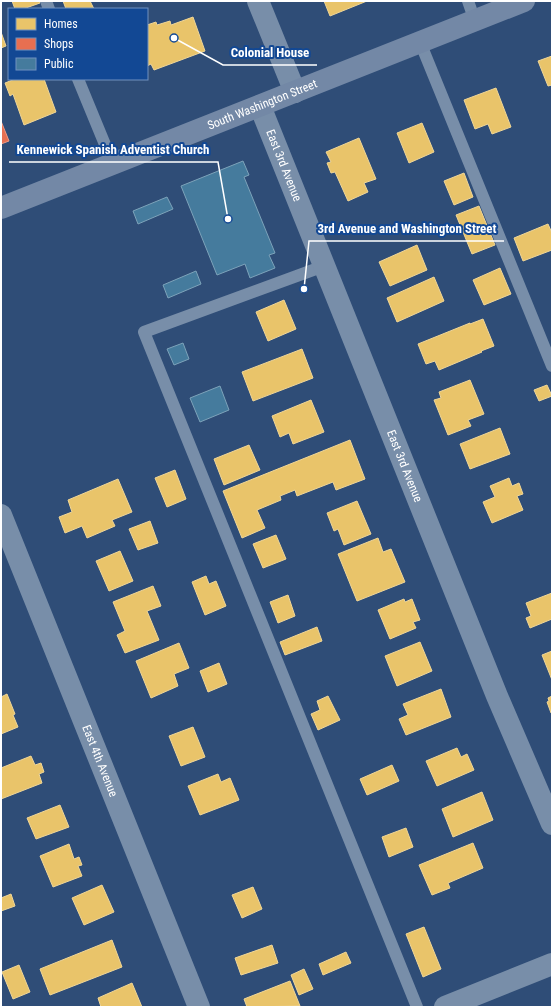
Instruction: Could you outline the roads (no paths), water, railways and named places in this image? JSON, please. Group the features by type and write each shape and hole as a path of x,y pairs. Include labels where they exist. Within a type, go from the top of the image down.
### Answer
{"main road":[{"name":"South Washington Street","path":"1,208 420,42 471,11 524,1"}],"street":[{"path":"258,1 295,92"},
{"name":"East 3rd Avenue","path":"260,106 497,696 552,824"},
{"name":"East 4th Avenue","path":"1,515 199,1007"},
{"path":"445,1007 552,964"}],"lane":[{"path":"420,42 552,366"},
{"path":"78,80 114,164"},
{"path":"324,266 144,332 417,1007"}],"place":[{"name":"Colonial House","path":"174,38"},
{"name":"Kennewick Spanish Adventist Church","path":"228,219"},
{"name":"3rd Avenue and Washington Street","path":"304,289"}]}
